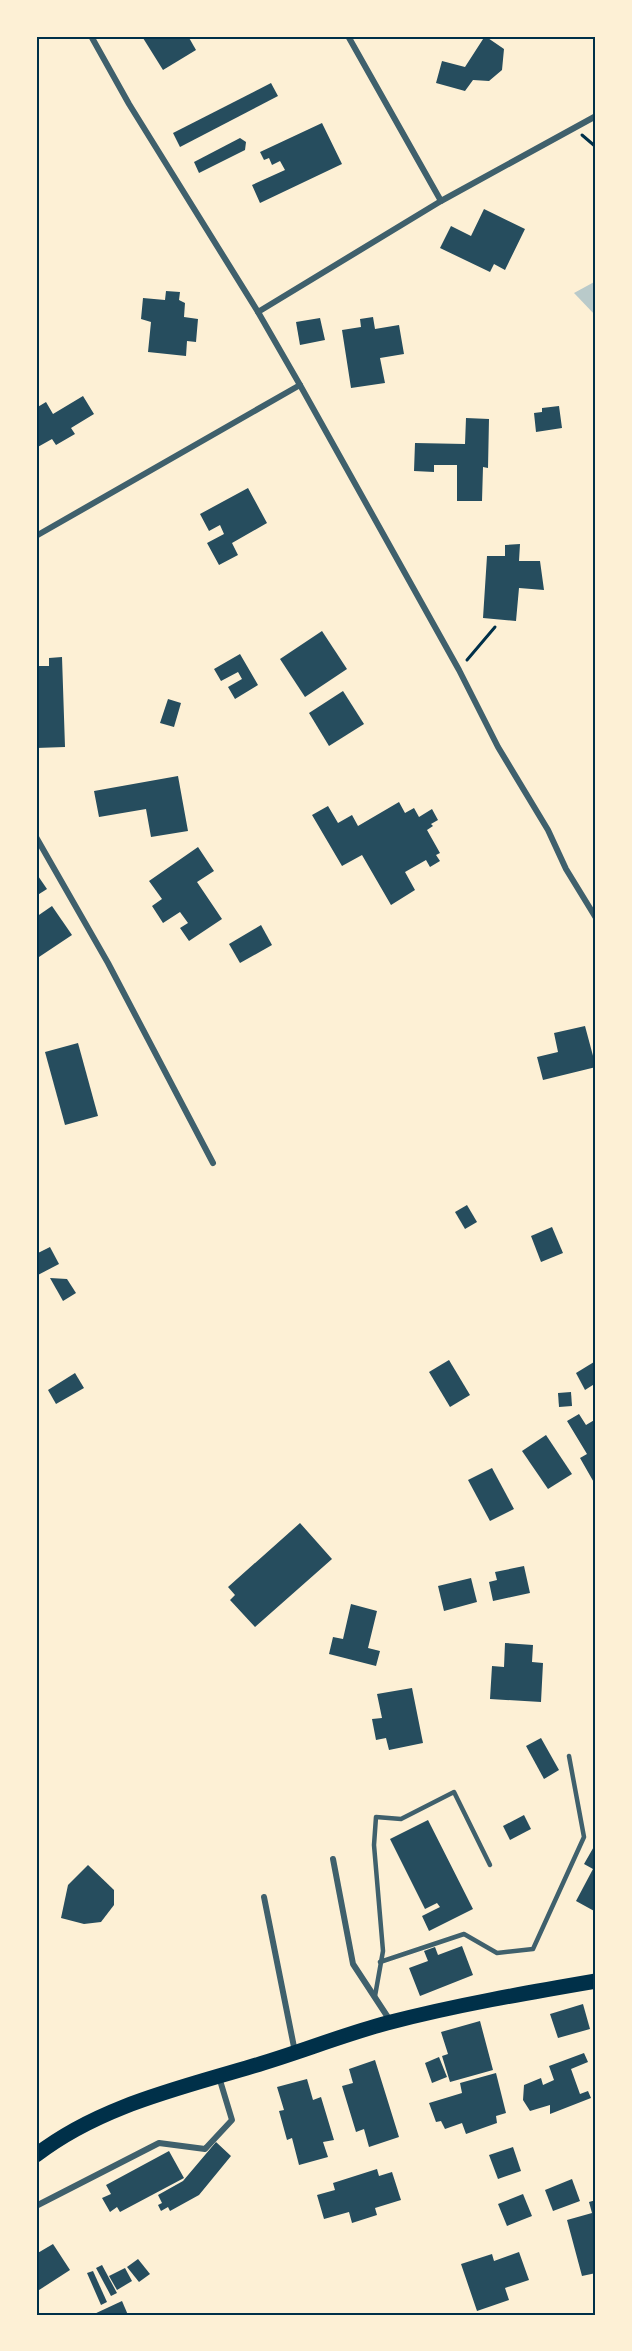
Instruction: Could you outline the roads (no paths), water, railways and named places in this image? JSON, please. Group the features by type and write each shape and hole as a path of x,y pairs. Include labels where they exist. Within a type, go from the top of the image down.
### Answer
{"highway":[{"path":"36,2155 82,2125 122,2106 218,2076 392,2022 461,2005 596,1981"}],"street":[{"path":"92,36 129,104 258,312 300,385 459,669 498,747 548,830 566,869 596,918"},
{"path":"348,36 441,201"},
{"path":"258,312 441,201 596,116"},
{"path":"36,536 300,385"},
{"path":"36,837 108,963 213,1163"},
{"path":"333,1859 353,1964 392,2022"},
{"path":"264,1897 296,2053"},
{"path":"36,2206 159,2143 205,2149 232,2121 218,2076"}],"lane":[{"path":"380,1962 464,1934 497,1953 533,1950 584,1837 569,1756"},
{"path":"375,1996 383,1951 374,1845 376,1817 401,1819 454,1792 490,1864"}]}
